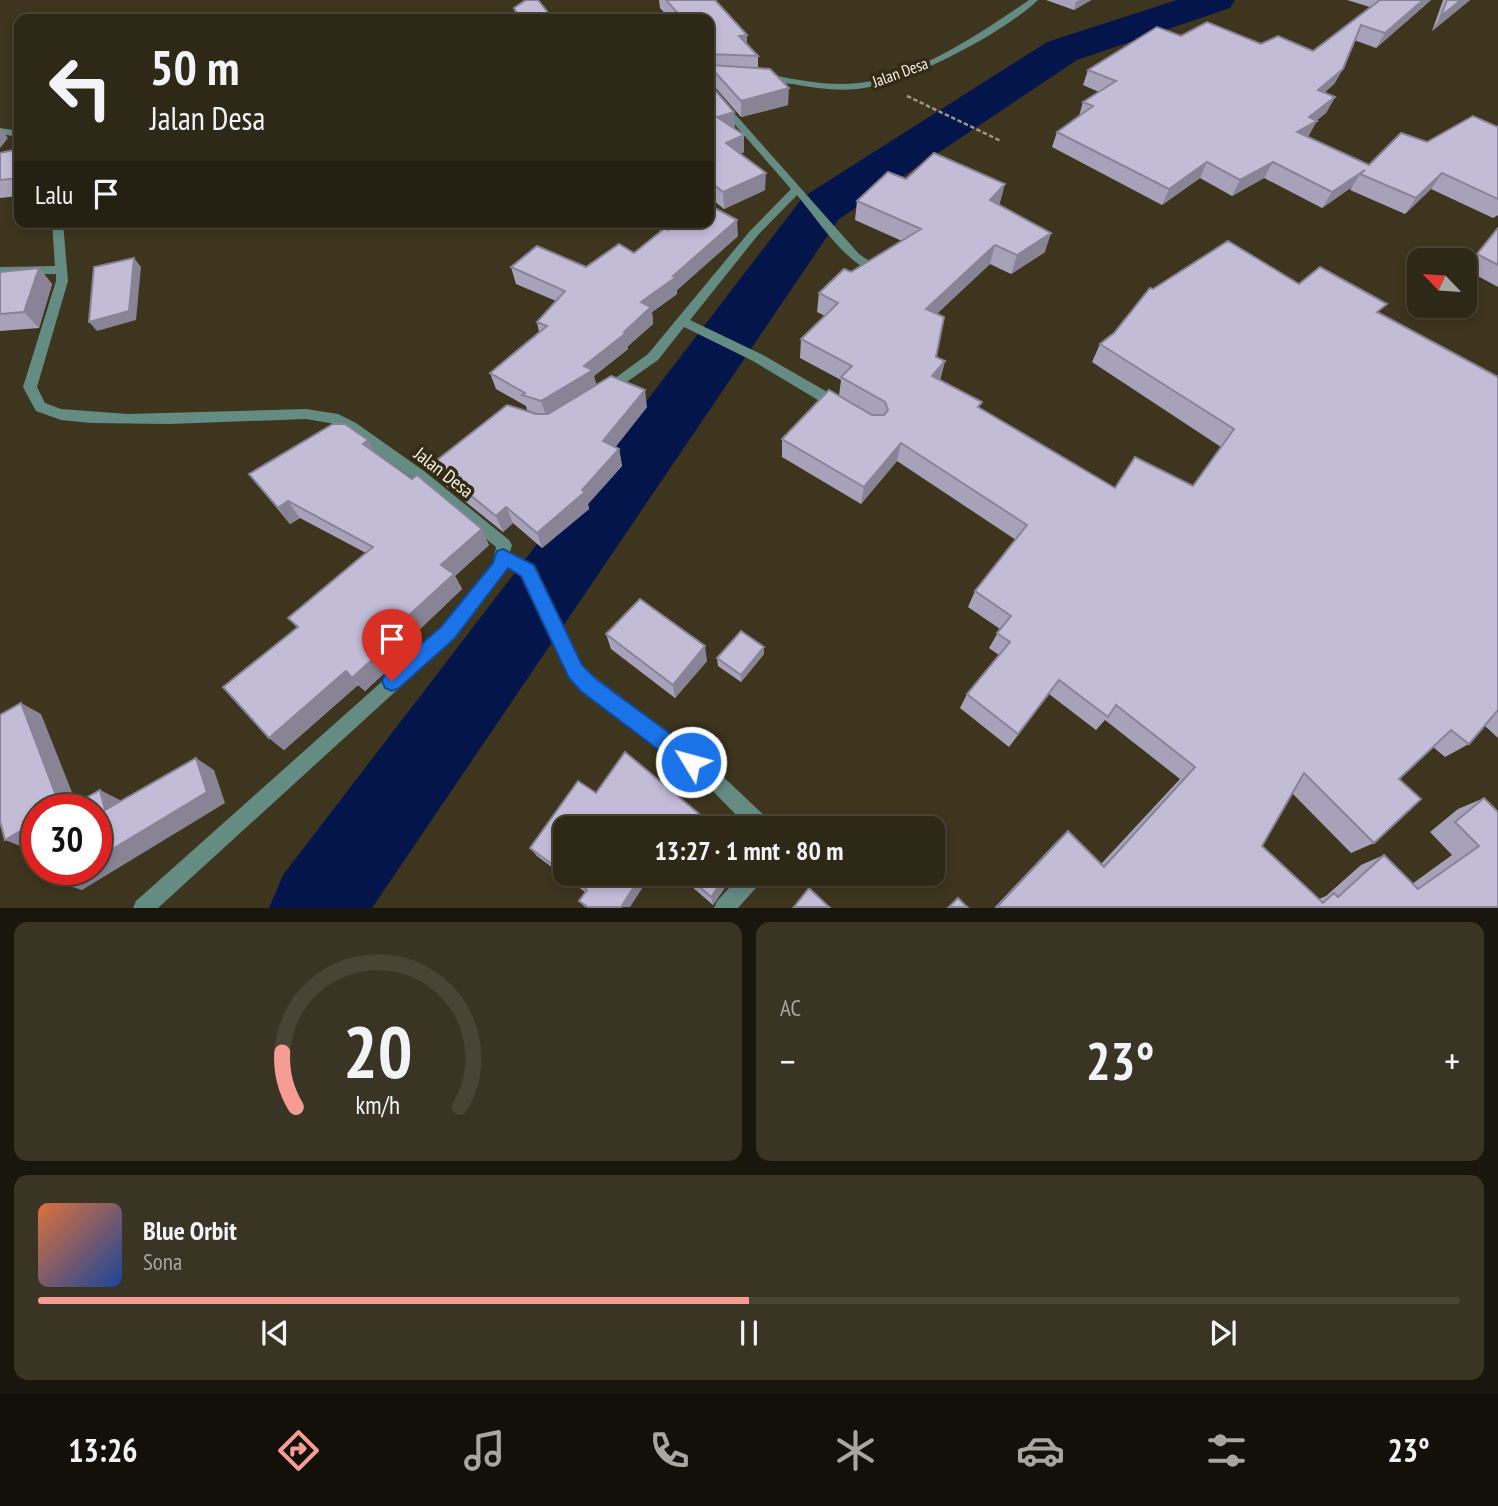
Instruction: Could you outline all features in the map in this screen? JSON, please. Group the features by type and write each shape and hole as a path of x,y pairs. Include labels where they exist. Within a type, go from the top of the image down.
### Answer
{"street":[{"name":"Jalan Desa","path":"747,74 814,84 858,86 882,82 961,46 1034,0"},
{"path":"714,96 842,245 875,269"},
{"path":"591,399 653,357 754,233 800,194"},
{"name":"Jalan Desa","path":"58,228 62,281 30,387 35,402 45,410 91,417 324,416 351,427 424,471 504,545 503,556"},
{"path":"0,271 61,270"},
{"path":"682,321 758,358 854,414"},
{"path":"143,908 448,633 500,566 503,556 527,570 575,672 710,776 751,816"},
{"path":"724,908 744,886"}],"path":[{"path":"927,107 1001,141"}],"building":[{"path":"526,0 538,0 549,14 518,14 514,8"},
{"path":"666,0 715,0 747,35 739,36 758,56 714,54 714,14 679,14"},
{"path":"1380,0 1423,0 1385,33 1361,25 1343,69 1318,90 1335,97 1309,117 1317,121 1297,132 1369,165 1401,133 1427,142 1473,116 1498,127 1498,199 1442,173 1416,198 1360,174 1365,170 1332,192 1273,162 1240,180 1207,162 1169,189 1057,132 1093,106 1083,102 1116,81 1088,70 1157,27 1181,36 1207,22 1261,44 1278,36 1313,51"},
{"path":"1447,0 1461,0 1441,16"},
{"path":"714,65 770,69 789,88 741,101 714,71"},
{"path":"714,89 734,112 717,117 744,135 726,143 766,173 723,192 714,185"},
{"path":"14,150 14,179 0,180 0,153"},
{"path":"934,153 1005,184 990,200 1051,233 1017,255 995,245 926,309 944,317 936,357 945,361 932,376 982,402 978,407 1115,488 1135,457 1193,486 1234,429 1100,344 1114,333 1150,288 1153,289 1228,241 1299,284 1320,267 1387,304 1377,312 1498,377 1498,710 1469,744 1451,730 1399,779 1421,799 1374,843 1304,773 1262,846 1323,903 1334,893 1338,897 1384,855 1418,889 1479,846 1455,822 1484,798 1498,812 1498,907 997,907 1068,831 1104,867 1195,767 1116,705 1108,717 1059,680 1018,734 967,694 1010,642 997,633 1011,616 975,591 1027,525 901,443 864,487 782,439 829,390 872,415 884,415 888,410 885,402 841,377 852,366 801,339 838,303 819,293 844,269 851,272 921,229 857,201 888,172 906,179"},
{"path":"714,208 737,220 673,276 676,277 641,302 651,307 624,332 626,333 584,366 593,370 541,401 522,395 525,393 490,373 547,326 537,322 565,291 511,267 537,246 586,267 619,244 634,253 665,228 714,228"},
{"path":"1498,228 1498,265 1477,254"},
{"path":"134,258 129,311 89,322 94,267"},
{"path":"39,268 24,312 0,314 0,272"},
{"path":"611,376 645,390 603,441 619,449 582,490 585,492 537,533 506,507 496,516 432,464 507,405 536,414 548,414"},
{"path":"333,424 345,424 368,440 363,444 412,479 417,475 482,529 441,565 454,574 406,618 412,623 352,678 346,671 269,738 223,687 298,627 288,618 373,547 288,501 278,508 249,474"},
{"path":"640,599 705,646 673,685 606,634"},
{"path":"741,631 764,647 741,675 717,658"},
{"path":"21,703 55,794 21,794 21,830 5,840 0,821 0,715"},
{"path":"625,752 702,816 553,816 553,865 530,848 578,781 596,793"},
{"path":"196,758 207,792 112,849 112,806"},
{"path":"582,886 635,886 621,907 588,907 579,901 587,890"},
{"path":"699,886 719,886 711,897"},
{"path":"809,888 829,907 794,907"},
{"path":"958,898 967,907 949,907"}],"waterway":[{"path":"316,908 821,208 1062,51 1216,0"}],"route":[{"path":"392,681 448,633 500,566 503,556 527,570 575,672 691,762"}]}
